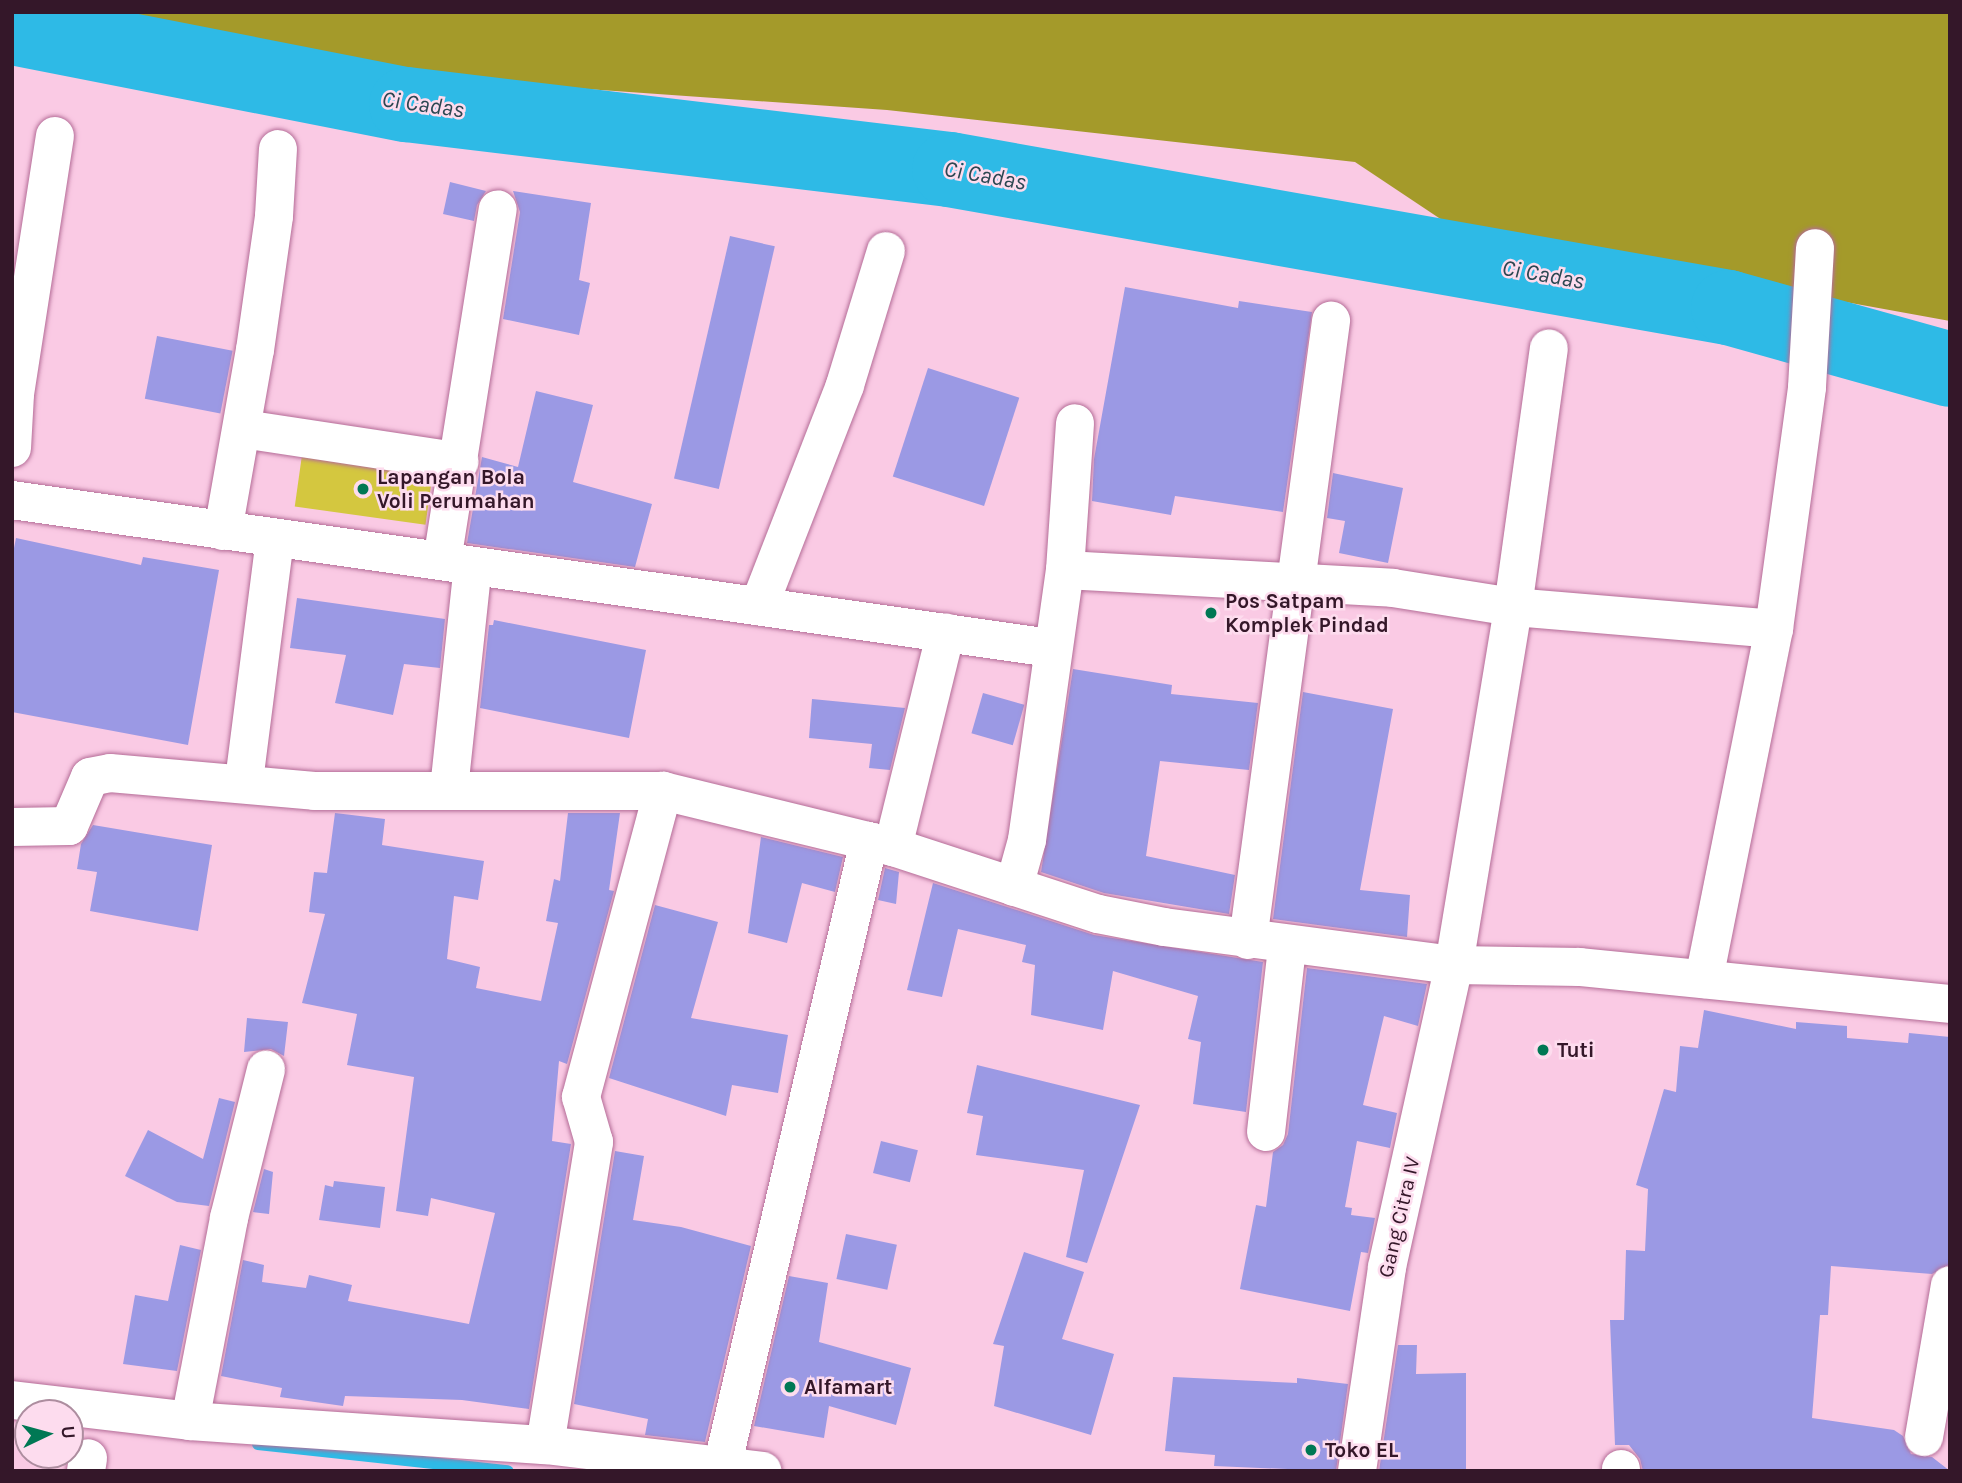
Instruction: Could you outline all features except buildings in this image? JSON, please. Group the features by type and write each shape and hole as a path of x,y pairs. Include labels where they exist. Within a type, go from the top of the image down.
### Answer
{"street":[{"path":"12,448 14,393 55,136"},
{"path":"223,531 243,429 274,216 278,149"},
{"path":"449,789 460,462 498,209"},
{"path":"1704,979 1774,629 1807,387 1810,295 1815,248"},
{"path":"759,606 845,385 886,251"},
{"path":"1248,940 1276,701 1298,581 1331,321"},
{"name":"Gang Citra IV","path":"1357,1471 1387,1267 1454,965 1513,607 1549,348"},
{"path":"1014,887 1027,840 1051,648 1065,570 1075,423"},
{"path":"243,429 460,462"},
{"path":"12,500 1051,648"},
{"path":"244,781 275,538"},
{"path":"1065,570 1298,581 1393,589 1513,607 1774,629"},
{"path":"722,1467 881,844 946,632"},
{"path":"12,827 69,826 84,786 96,774 244,781 314,791 663,791 881,844 1098,914 1287,947 1454,965 1580,967 1950,1004"},
{"path":"545,1445 594,1142 581,1097 663,791"},
{"path":"1266,1132 1287,947"},
{"path":"190,1421 229,1218 267,1070"},
{"path":"1924,1437 1950,1284"},
{"path":"12,1400 190,1421 545,1445 762,1471"}],"shaded area":[{"path":"67,12 1950,12 1950,321 1460,232 1355,162 887,110 530,85 266,50"},
{"name":"Lapangan Bola Voli Perumahan","path":"302,455 433,473 425,525 295,506"}],"waterway":[{"name":"Ci Cadas","path":"12,27 406,104 949,169 1728,307 1950,369"},
{"path":"258,1444 508,1471"}],"place":[{"name":"Lapangan Bola Voli Perumahan","path":"363,489"},
{"name":"Pos Satpam Komplek Pindad","path":"1211,613"},
{"name":"Tuti","path":"1543,1050"},
{"name":"Alfamart","path":"790,1387"},
{"name":"Toko EL","path":"1311,1450"}]}
